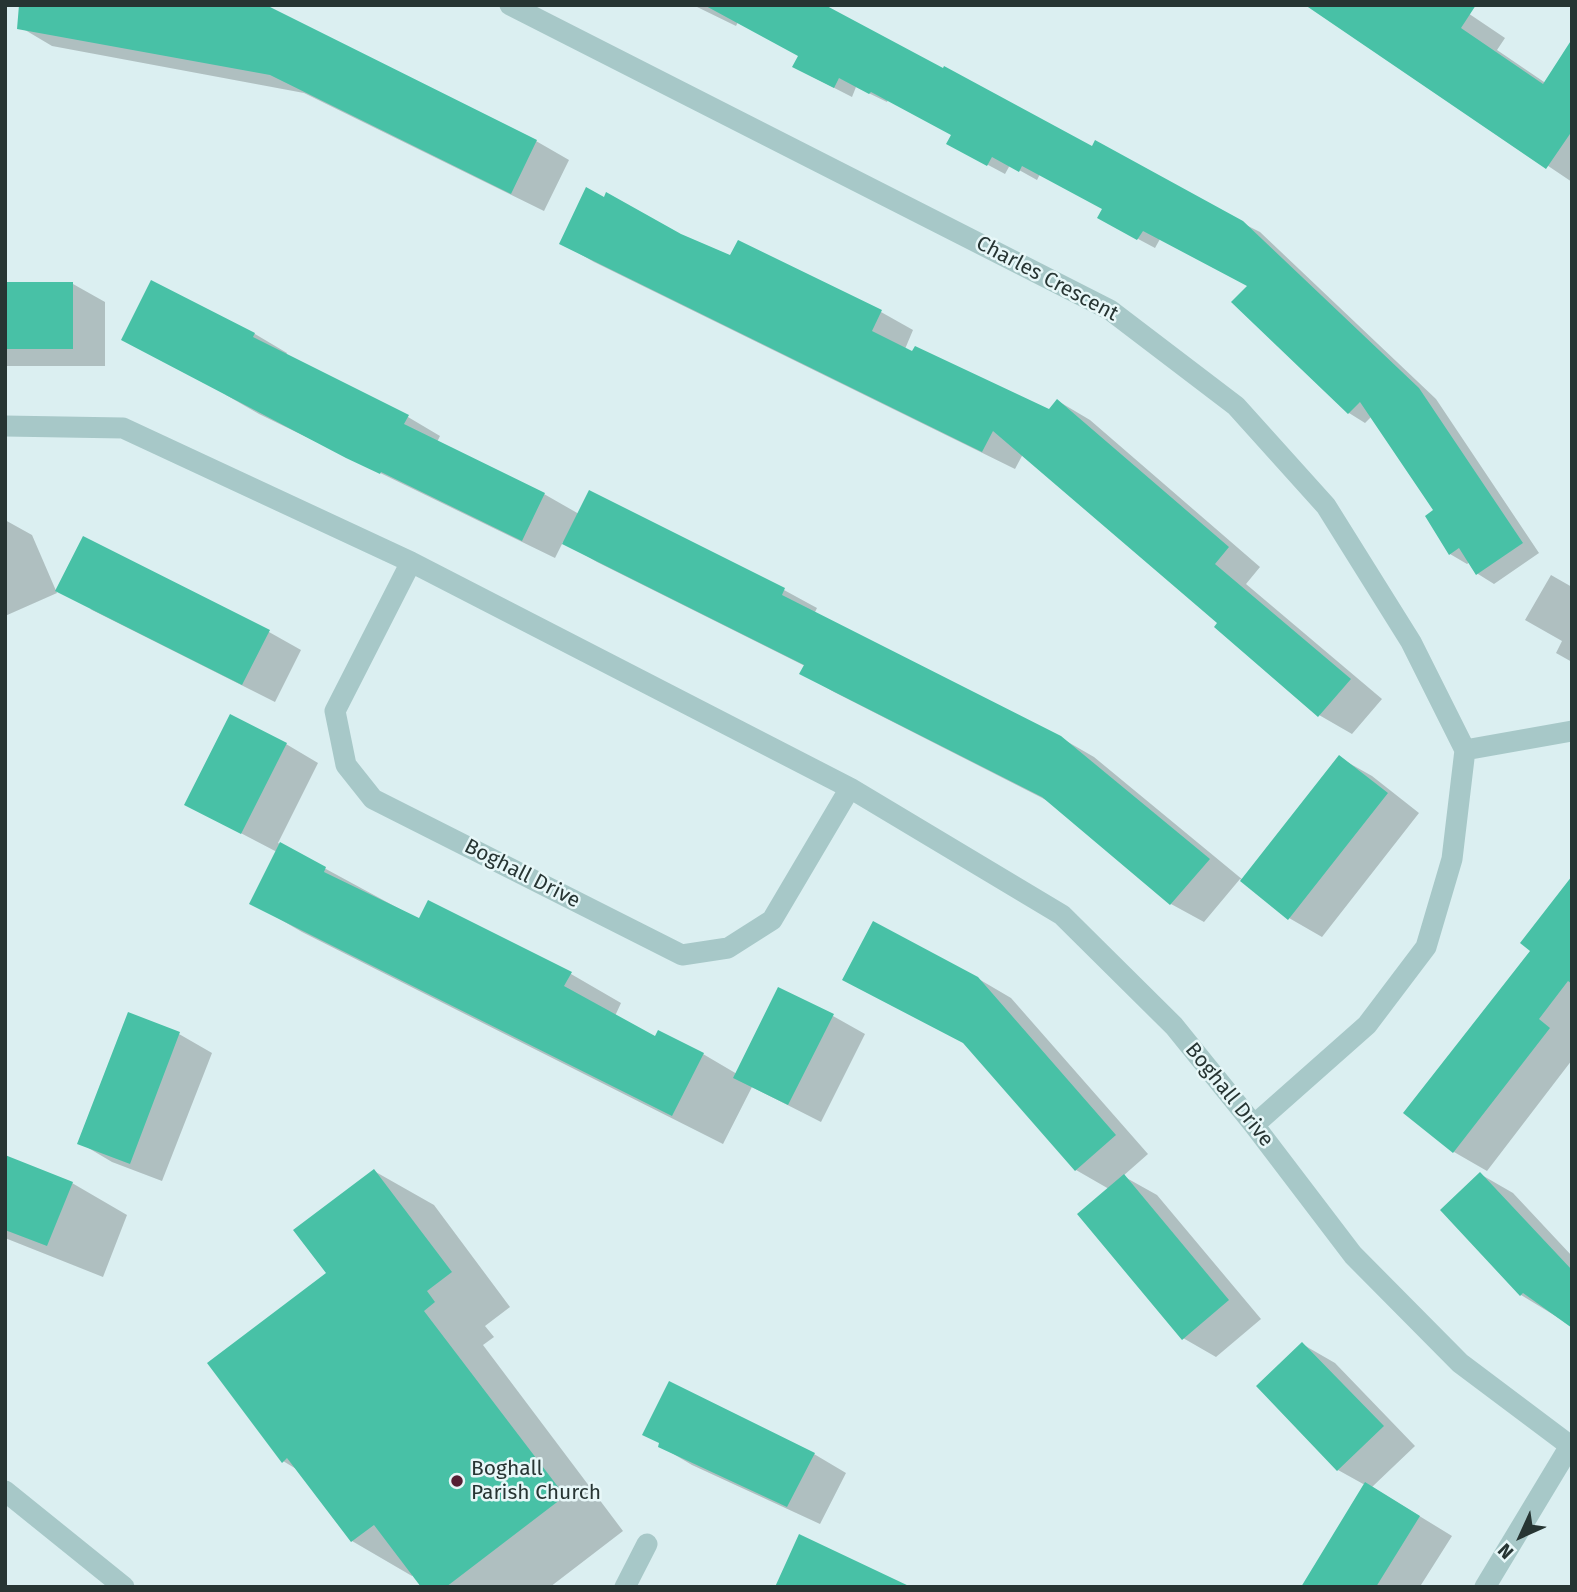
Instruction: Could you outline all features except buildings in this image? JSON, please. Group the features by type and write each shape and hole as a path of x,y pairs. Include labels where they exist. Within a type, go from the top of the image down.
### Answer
{"street":[{"name":"Charles Crescent","path":"510,5 1110,310 1236,406 1326,506 1411,642 1465,750"},
{"name":"Boghall Drive","path":"5,426 123,428 411,562 849,788 1062,915 1174,1026 1353,1255 1460,1363 1571,1447"},
{"name":"Boghall Drive","path":"411,562 335,711 346,765 373,799 682,955 728,948 772,920 849,788"},
{"path":"1254,1125 1367,1025 1426,947 1452,859 1465,750 1572,731"},
{"path":"1485,1587 1571,1447"},
{"path":"5,1491 124,1587"},
{"path":"625,1587 647,1544"}],"place":[{"name":"Boghall Parish Church","path":"457,1481"}]}
